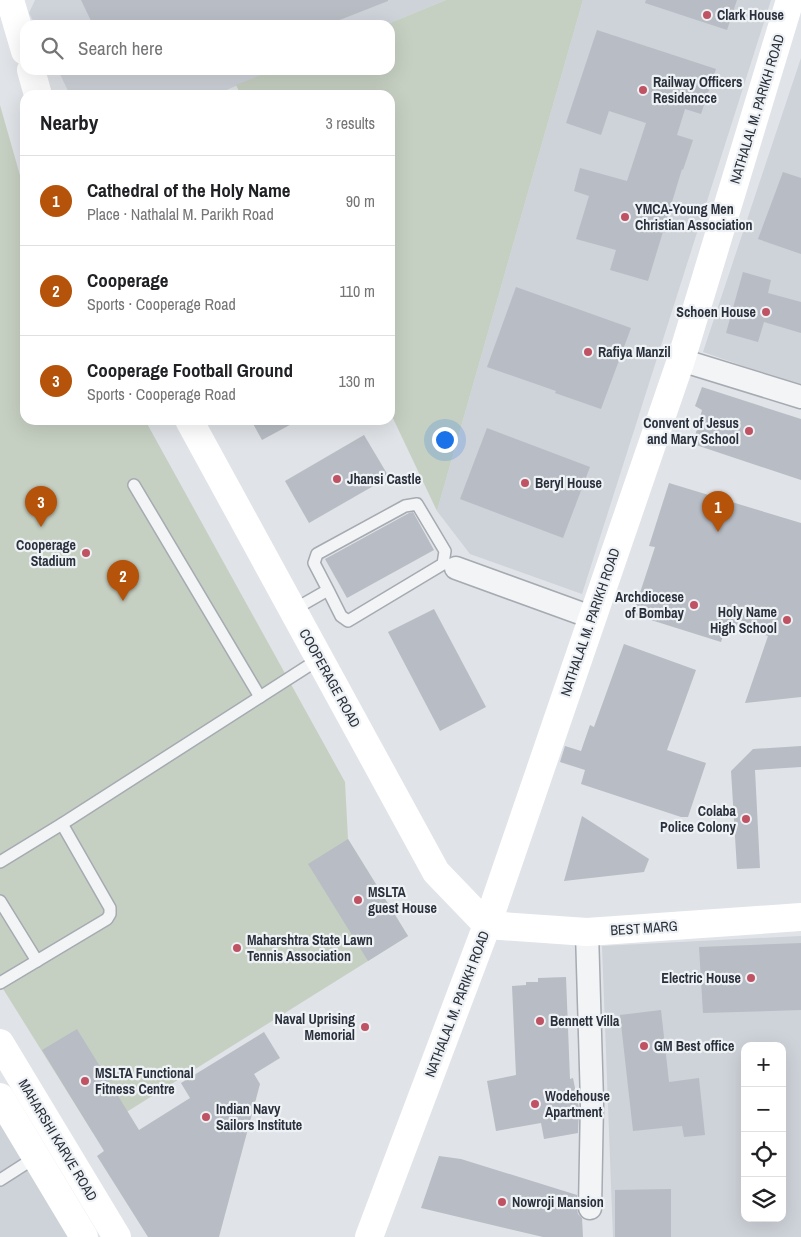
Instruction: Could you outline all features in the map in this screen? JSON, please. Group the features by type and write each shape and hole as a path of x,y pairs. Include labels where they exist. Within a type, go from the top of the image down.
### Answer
{"street":[{"path":"10,0 20,34"},
{"name":"NATHALAL M. PARIKH ROAD","path":"369,1237 487,925 591,617 681,360 790,0"},
{"path":"32,75 37,90"},
{"path":"681,360 801,397"},
{"name":"COOPERAGE ROAD","path":"192,425 436,872 487,925"},
{"path":"456,568 591,617"},
{"name":"BEST MARG","path":"487,925 587,932 801,917"},
{"path":"587,932 592,1102 590,1208"},
{"name":"MAHARSHI KARVE ROAD","path":"0,1043 117,1237"},
{"name":"MAHARSHI KARVE ROAD","path":"0,1097 84,1237"}],"lane":[{"path":"134,485 260,697"},
{"path":"417,504 445,551 443,564 348,621 341,616 328,590 314,563 317,554 405,506 417,504"},
{"path":"293,610 328,590"},
{"path":"0,862 320,659"},
{"path":"0,983 107,920 110,914 110,908 62,824"},
{"path":"0,901 37,962"},
{"path":"0,1180 36,1157"}],"shaded area":[{"path":"35,0 446,0 395,21 32,20 29,13"},
{"path":"583,0 771,0 582,594 470,554 437,511"},
{"path":"801,58 801,386 703,352"},
{"path":"60,75 261,75 227,90 68,90"},
{"path":"801,936 801,1237 613,1237 602,946"},
{"path":"0,1119 73,1237 0,1237"}],"green space":[{"path":"446,0 583,0 437,511 395,423 395,90 238,90 236,85 261,75 395,75 395,21"},
{"path":"0,105 20,175 20,425 148,425 345,782 348,839 408,936 93,1133 0,984"}],"building":[{"path":"81,0 388,0 340,20 91,20"},
{"name":"Clark House","path":"646,0 737,0 727,30 645,3"},
{"path":"597,30 716,69 701,114 685,109 677,135 693,140 682,169 648,281 610,270 616,250 576,239 589,196 574,191 580,168 627,181 646,123 609,111 601,135 566,123"},
{"path":"783,172 801,178 801,254 758,239"},
{"name":"Schoen House","path":"743,272 771,280 768,293 801,302 801,333 764,322 758,342 726,333"},
{"name":"Rafiya Manzil","path":"516,287 631,328 601,409 487,367"},
{"name":"Convent of Jesus and Mary School","path":"702,387 801,419 801,480 693,444 702,410 695,406"},
{"path":"254,425 290,425 262,440"},
{"name":"Beryl House","path":"487,428 590,467 563,538 460,499"},
{"name":"Jhansi Castle","path":"364,435 389,477 309,523 285,481"},
{"path":"669,483 801,523 801,697 745,703 768,636 727,623 721,642 635,615 635,608 655,547 649,546"},
{"path":"413,512 434,550 347,598 325,559"},
{"path":"434,609 486,707 440,731 388,632"},
{"path":"624,644 696,670 667,750 706,763 688,817 681,817 581,784 585,770 560,762 565,746 581,751 590,725 594,727"},
{"name":"Colaba Police Colony","path":"801,746 801,767 755,770 760,868 737,869 731,771 753,749"},
{"path":"582,816 649,859 644,872 564,881"},
{"name":"MSLTA guest House","path":"348,839 408,936 368,961 308,864"},
{"name":"Electric House","path":"801,943 801,1010 703,1013 699,947"},
{"path":"566,977 570,1079 573,1078 579,1108 578,1133 544,1139 541,1123 496,1131 487,1081 516,1075 512,986 526,985 526,982 538,982 538,978"},
{"name":"GM Best office","path":"661,1010 669,1082 699,1078 705,1135 684,1137 682,1126 633,1131 620,1015"},
{"name":"Indian Navy Sailors Institute","path":"77,1029 139,1130 190,1098 181,1083 264,1032 280,1058 254,1074 260,1084 219,1237 148,1237 97,1156 104,1151 42,1050"},
{"name":"Nowroji Mansion","path":"439,1156 461,1159 577,1195 577,1208 578,1214 582,1218 583,1237 543,1237 421,1208"},
{"path":"671,1189 671,1237 615,1237 615,1190"}],"place":[{"name":"Clark House","path":"707,15"},
{"name":"Railway Officers Residencce","path":"643,90"},
{"name":"YMCA-Young Men Christian Association","path":"625,217"},
{"name":"Schoen House","path":"766,312"},
{"name":"Rafiya Manzil","path":"588,352"},
{"name":"Convent of Jesus and Mary School","path":"749,431"},
{"name":"Jhansi Castle","path":"337,479"},
{"name":"Beryl House","path":"525,483"},
{"name":"Cooperage Football Ground","path":"41,527"},
{"name":"Cathedral of the Holy Name","path":"718,532"},
{"name":"Cooperage Stadium","path":"86,553"},
{"name":"Cooperage","path":"123,601"},
{"name":"Archdiocese of Bombay","path":"694,605"},
{"name":"Holy Name High School","path":"787,620"},
{"name":"Colaba Police Colony","path":"746,819"},
{"name":"MSLTA guest House","path":"358,900"},
{"name":"Maharshtra State Lawn Tennis Association","path":"237,948"},
{"name":"Electric House","path":"751,978"},
{"name":"Bennett Villa","path":"540,1021"},
{"name":"Naval Uprising Memorial","path":"365,1027"},
{"name":"GM Best office","path":"644,1046"},
{"name":"MSLTA Functional Fitness Centre","path":"85,1081"},
{"name":"Wodehouse Apartment","path":"535,1104"},
{"name":"Indian Navy Sailors Institute","path":"206,1117"},
{"name":"Nowroji Mansion","path":"502,1202"}]}
